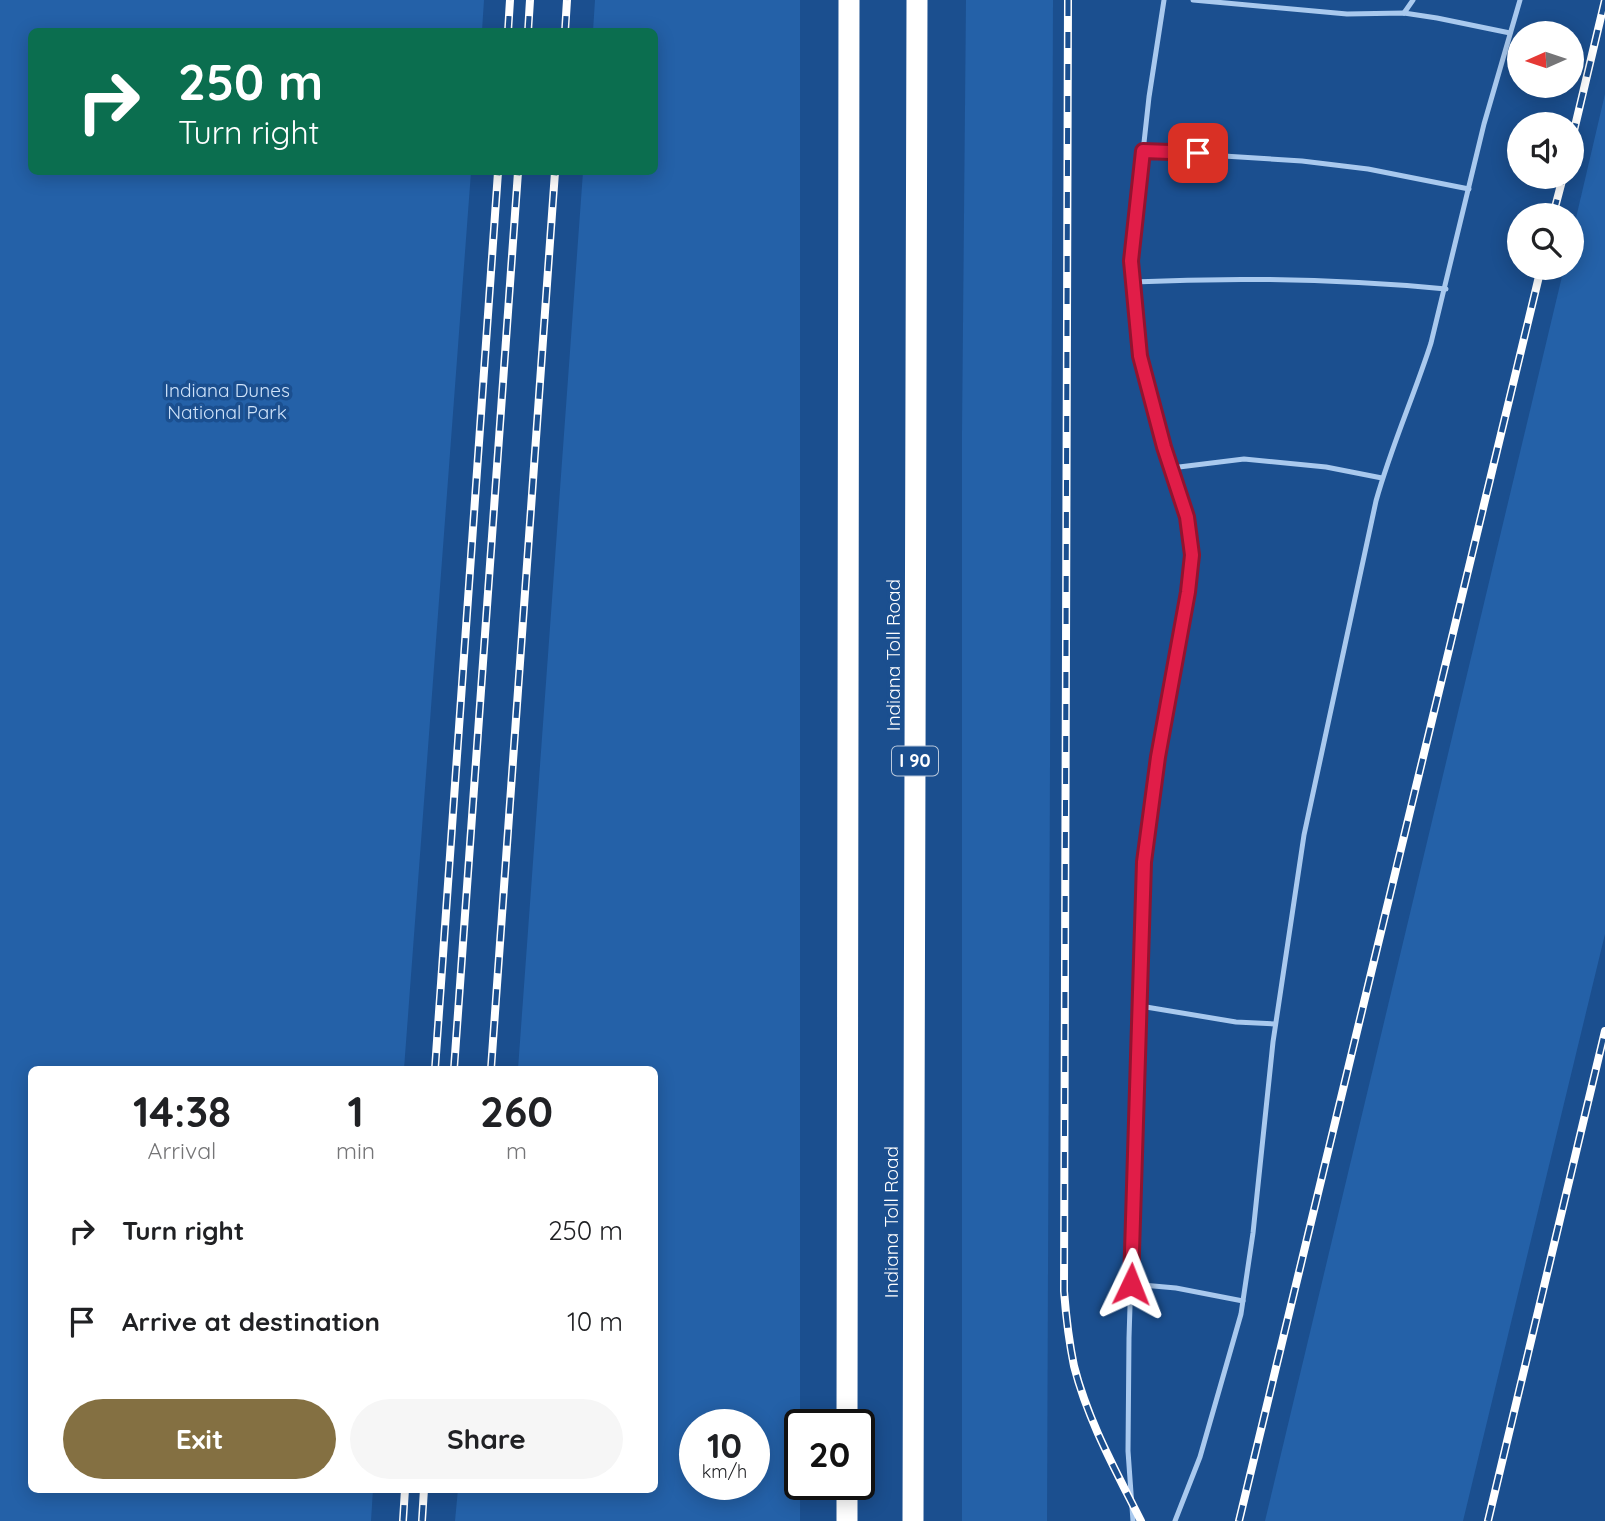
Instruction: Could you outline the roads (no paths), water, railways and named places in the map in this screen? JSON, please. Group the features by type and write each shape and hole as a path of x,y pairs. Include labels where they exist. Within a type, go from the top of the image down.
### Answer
{"highway":[{"path":"847,1409 849,0"},
{"name":"Indiana Toll Road","path":"913,1521 917,0"},
{"path":"847,1500 847,1521"}],"lane":[{"path":"1133,1521 1128,1451 1144,862 1158,757 1188,592 1192,555 1187,517 1140,356 1131,261 1164,0"},
{"path":"1193,0 1348,14 1404,13 1507,32"},
{"path":"1404,13 1413,0"},
{"path":"1514,21 1520,0"},
{"path":"1175,1521 1200,1457 1223,1381 1242,1301 1253,1233 1275,1024 1304,835 1382,478 1389,453 1420,378 1446,289 1484,124 1507,44"},
{"path":"1143,151 1302,161 1368,169 1469,189"},
{"path":"1133,282 1320,279 1446,289"},
{"path":"1171,468 1244,459 1326,467 1382,478"},
{"path":"1140,1006 1236,1021 1275,1024"},
{"path":"1131,1284 1177,1288 1242,1301"}],"railway":[{"path":"508,28 510,0"},
{"path":"528,28 530,0"},
{"path":"565,28 567,0"},
{"path":"1068,0 1064,1291 1074,1366 1080,1386 1103,1445 1141,1521"},
{"path":"1578,112 1605,0"},
{"path":"435,1066 498,175"},
{"path":"454,1066 518,175"},
{"path":"491,1066 555,175"},
{"path":"1556,203 1560,189"},
{"path":"1239,1521 1538,280"},
{"path":"1488,1521 1605,1031"},
{"path":"403,1521 405,1493"},
{"path":"422,1521 424,1493"}],"park label":[{"name":"Indiana Dunes National Park","path":"227,401"}]}
